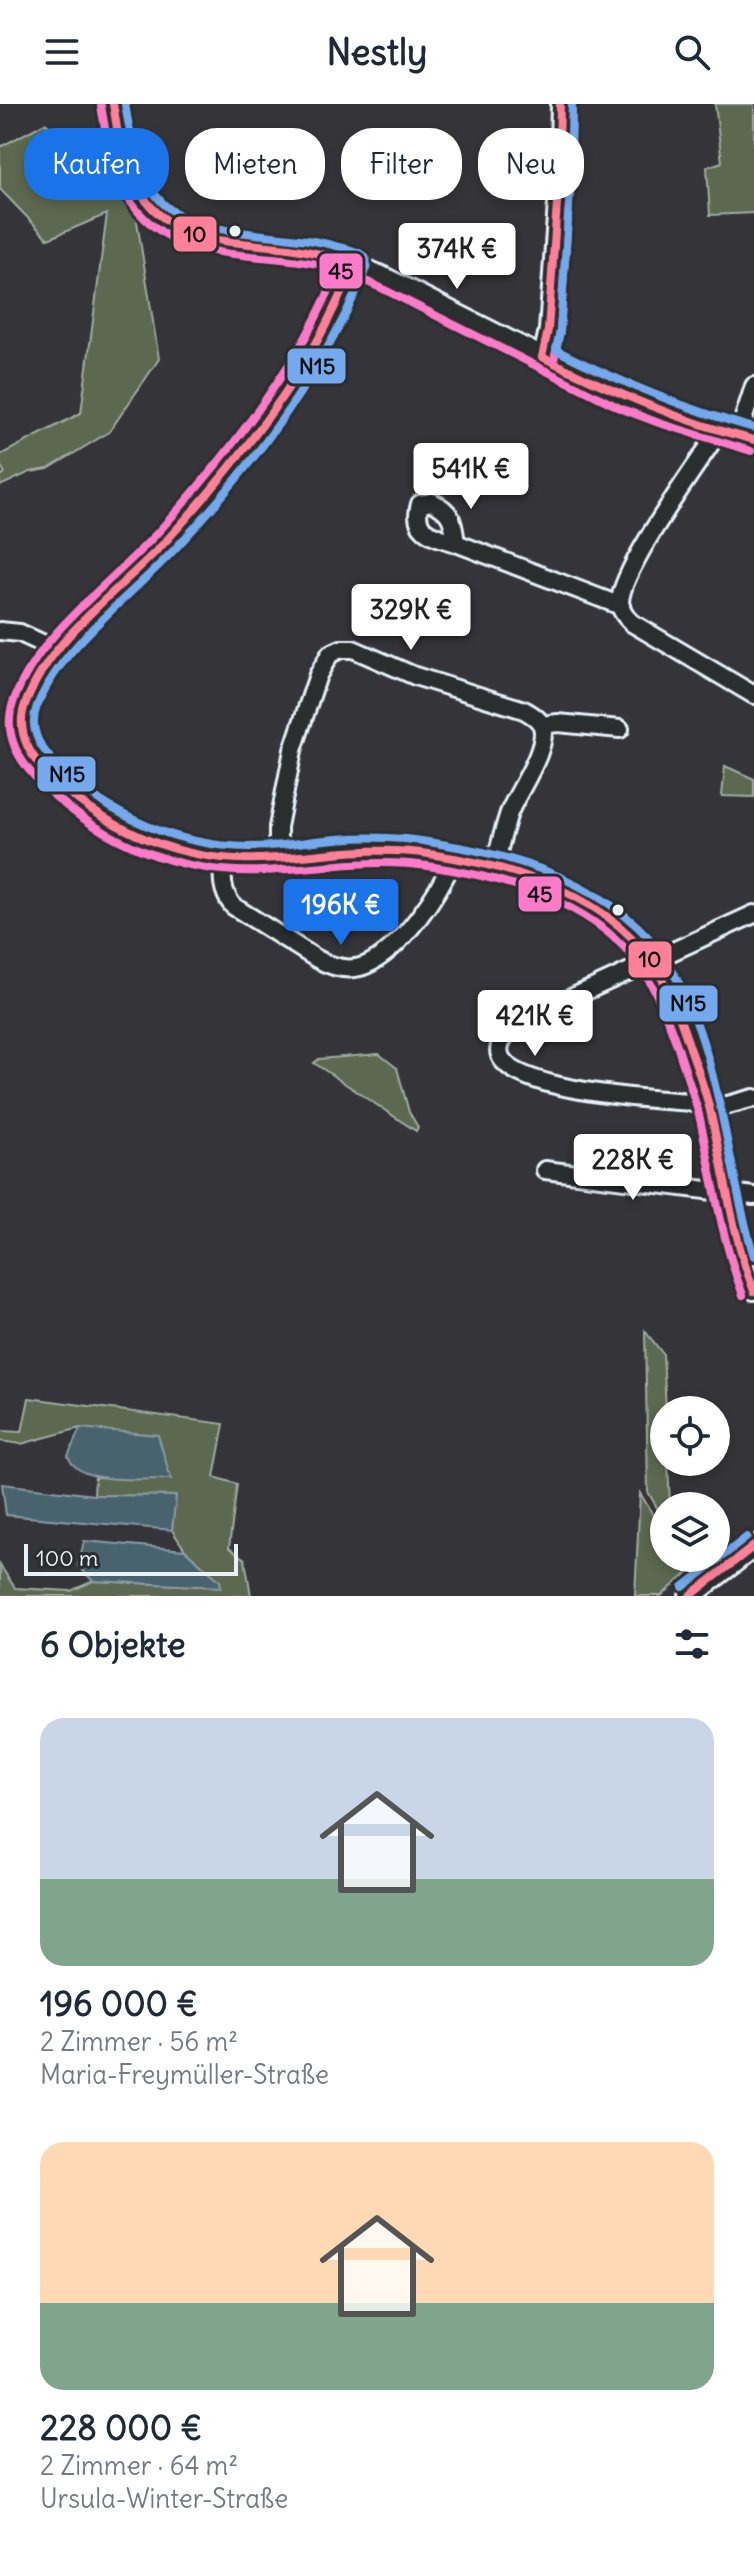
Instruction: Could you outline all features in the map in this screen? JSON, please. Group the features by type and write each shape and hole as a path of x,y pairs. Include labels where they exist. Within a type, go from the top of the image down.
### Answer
{"street":[{"path":"113,104 121,148 135,186 146,203 175,228 213,242 311,252 355,264 626,398 719,431 746,438 754,386"},
{"path":"542,357 548,330 558,189 560,104"},
{"path":"355,264 316,343 266,420 164,544 59,651 32,691 22,715 23,740 37,763 80,802 129,832 179,850 223,858 278,858 351,850 388,850 454,858 554,887 601,913 632,938 651,959 683,1025 708,1106 735,1237 754,1291"},
{"path":"621,606 624,586 635,562 719,431"},
{"path":"456,543 621,606 632,623 754,695"},
{"path":"0,631 28,636 59,651"},
{"path":"278,858 278,827 293,750 318,675 330,654 341,649 353,649 415,676 524,710 542,725 538,754 510,810 494,868"},
{"path":"542,725 558,723 620,729"},
{"path":"223,858 223,886 233,906 317,959 329,965 352,968 366,965 405,933 426,910 454,858"},
{"path":"754,914 523,1020 504,1037 500,1046 501,1059 506,1066 526,1076 578,1089 708,1106 754,1098"},
{"path":"545,1170 754,1196"},
{"path":"690,1596 754,1546"}],"green space":[{"path":"715,104 754,104 754,213 710,215 707,167 722,162"},
{"path":"45,123 52,128 36,128"},
{"path":"24,134 24,200 128,200 136,215 159,359 109,432 48,469 30,472 0,486 0,477 5,473 0,465 0,455 81,413 107,214 48,239 0,189 0,147"},
{"path":"725,766 754,779 754,797 722,796"},
{"path":"379,1054 397,1068 409,1112 418,1127 416,1131 314,1063 319,1059"},
{"path":"645,1331 663,1354 665,1396 650,1396 650,1476 669,1476 669,1492 650,1492 650,1496"},
{"path":"29,1398 224,1424 214,1477 237,1484 229,1548 245,1559 251,1596 0,1596 0,1565 15,1588 71,1591 93,1581 221,1587 220,1581 185,1550 172,1530 175,1496 94,1495 95,1477 170,1478 80,1428 21,1444 0,1441 0,1431 22,1432"},
{"path":"640,1493 650,1510 650,1572 689,1572 661,1596 635,1596"}],"water":[{"path":"80,1428 158,1435 171,1479 113,1479 85,1473 74,1466 68,1456"},
{"path":"2,1484 94,1495 176,1496 172,1530 6,1515"},
{"path":"84,1541 185,1550 220,1581 221,1587 93,1581 78,1566"}],"transit line":[{"name":"10","path":"113,104 120,146 128,170 141,195 157,213 175,226 216,240 297,249 355,264"},
{"name":"N15","path":"125,104 142,172 156,196 171,210 216,228 309,240 351,250 365,257 367,266 350,305 308,381 258,452 174,550 98,623 63,662 48,684 34,715 38,741 61,769 102,802 172,835 249,847 363,838 441,844 520,862 595,894 638,927 665,959 686,997 714,1082 754,1256"},
{"name":"10","path":"542,357 548,330 558,189 560,104"},
{"name":"45","path":"554,360 560,331 570,190 572,104"},
{"name":"N15","path":"572,104 570,190 556,350 653,394 754,428"},
{"name":"45","path":"101,106 110,155 120,183 136,209 155,227 176,240 225,253 306,262 344,272 622,409 751,451"},
{"name":"45","path":"344,259 304,340 272,391 236,439 159,531 78,610 41,652 14,700 10,725 15,748 36,778 68,807 118,839 173,861 232,871 366,863 428,866 480,876 532,891 557,901 603,929 623,946 642,969 668,1020 698,1110 723,1230 743,1295"},
{"name":"10","path":"355,264 315,345 246,447 166,541 69,635 52,656 26,702 23,735 32,755 76,799 123,828 175,849 229,859 385,851 456,858 537,880 563,891 610,919 642,948 666,987 679,1016 707,1097 734,1226 754,1291"},
{"name":"10","path":"542,357 646,404 754,440"},
{"name":"N15","path":"683,1587 747,1537"},
{"name":"10","path":"690,1596 754,1546"}]}
